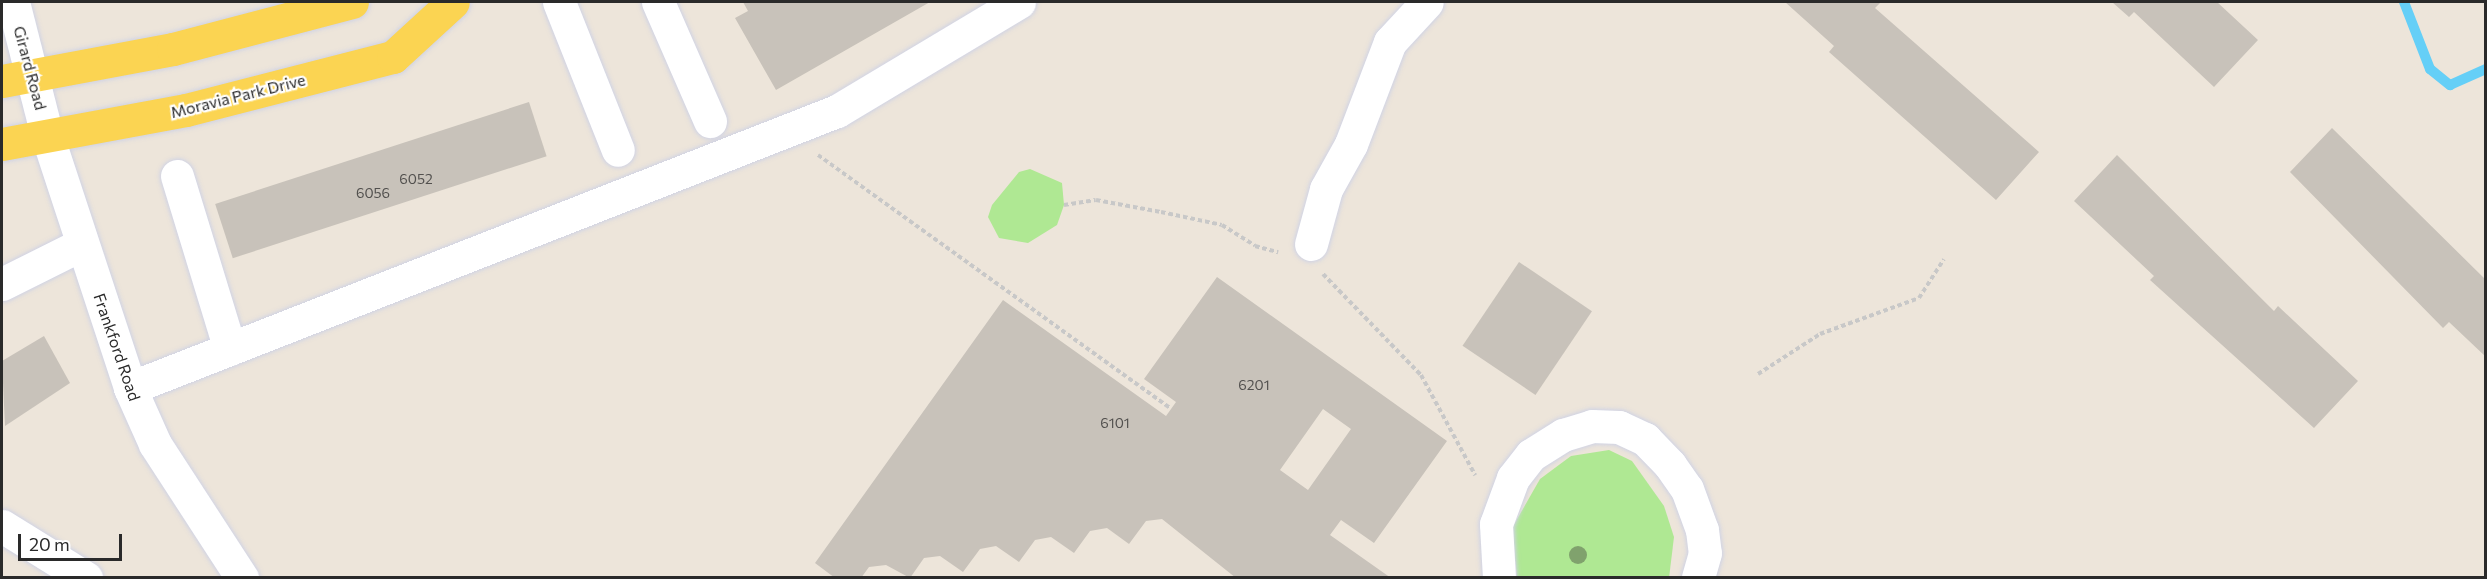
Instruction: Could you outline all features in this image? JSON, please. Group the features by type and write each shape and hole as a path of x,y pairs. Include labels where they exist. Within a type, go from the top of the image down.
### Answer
{"main road":[{"path":"17,77 173,49 352,2"},
{"name":"Moravia Park Drive","path":"2,144 186,110 393,57 453,2"}],"street":[{"name":"Girard Road","path":"13,2 17,77 48,135"},
{"path":"559,2 618,150"},
{"path":"658,2 710,121"},
{"path":"130,388 837,111 1019,2"},
{"path":"1308,252 1326,189 1351,144 1390,42 1427,2"},
{"name":"Frankford Road","path":"48,135 130,388 155,444 218,545 243,578"},
{"path":"177,176 230,349"},
{"path":"2,284 82,244"},
{"path":"1499,578 1496,524 1513,478 1531,455 1563,435 1592,426 1619,427 1645,439 1670,465 1702,530 1705,553 1698,578"},
{"path":"2,526 43,566 86,578"},
{"name":"Frankford Road","path":"218,545 229,578"}],"path":[{"path":"785,132 1171,409"},
{"path":"1064,206 1096,200 1161,212 1222,225 1255,246 1308,252 1421,375 1474,475"},
{"path":"1758,374 1820,334 1919,298 1944,259"}],"green space":[{"path":"1030,169 1062,183 1064,205 1057,225 1028,243 999,238 988,217 992,205 1019,172"},
{"path":"1609,450 1632,461 1664,506 1674,537 1669,578 1517,577 1512,528 1540,479 1571,456"}],"building":[{"path":"743,2 930,2 776,90 735,18 748,11"},
{"path":"1785,2 1881,2 1875,8 2039,152 1996,200 1829,52 1834,46"},
{"path":"2112,2 2217,2 2258,40 2214,87 2134,12 2129,17"},
{"path":"529,102 547,156 233,258 215,204"},
{"path":"2332,128 2486,280 2486,357 2449,322 2443,328 2290,172"},
{"path":"2117,155 2274,311 2278,306 2358,381 2314,428 2150,280 2154,276 2074,201"},
{"path":"1519,262 1592,311 1535,395 1463,346"},
{"path":"1217,277 1447,441 1374,543 1341,520 1330,535 1391,578 1236,578 1162,519 1146,521 1129,544 1107,528 1090,531 1074,553 1051,537 1035,540 1019,562 996,546 980,549 963,572 940,556 924,558 910,578 886,565 869,567 861,578 835,578 815,563 1003,300 1166,416 1176,402 1144,379","holes":["1323,409 1351,429 1308,490 1280,470"]},
{"path":"44,336 70,383 5,426 2,361"}],"waterway":[{"path":"2404,2 2430,69 2450,85 2486,69"}]}
